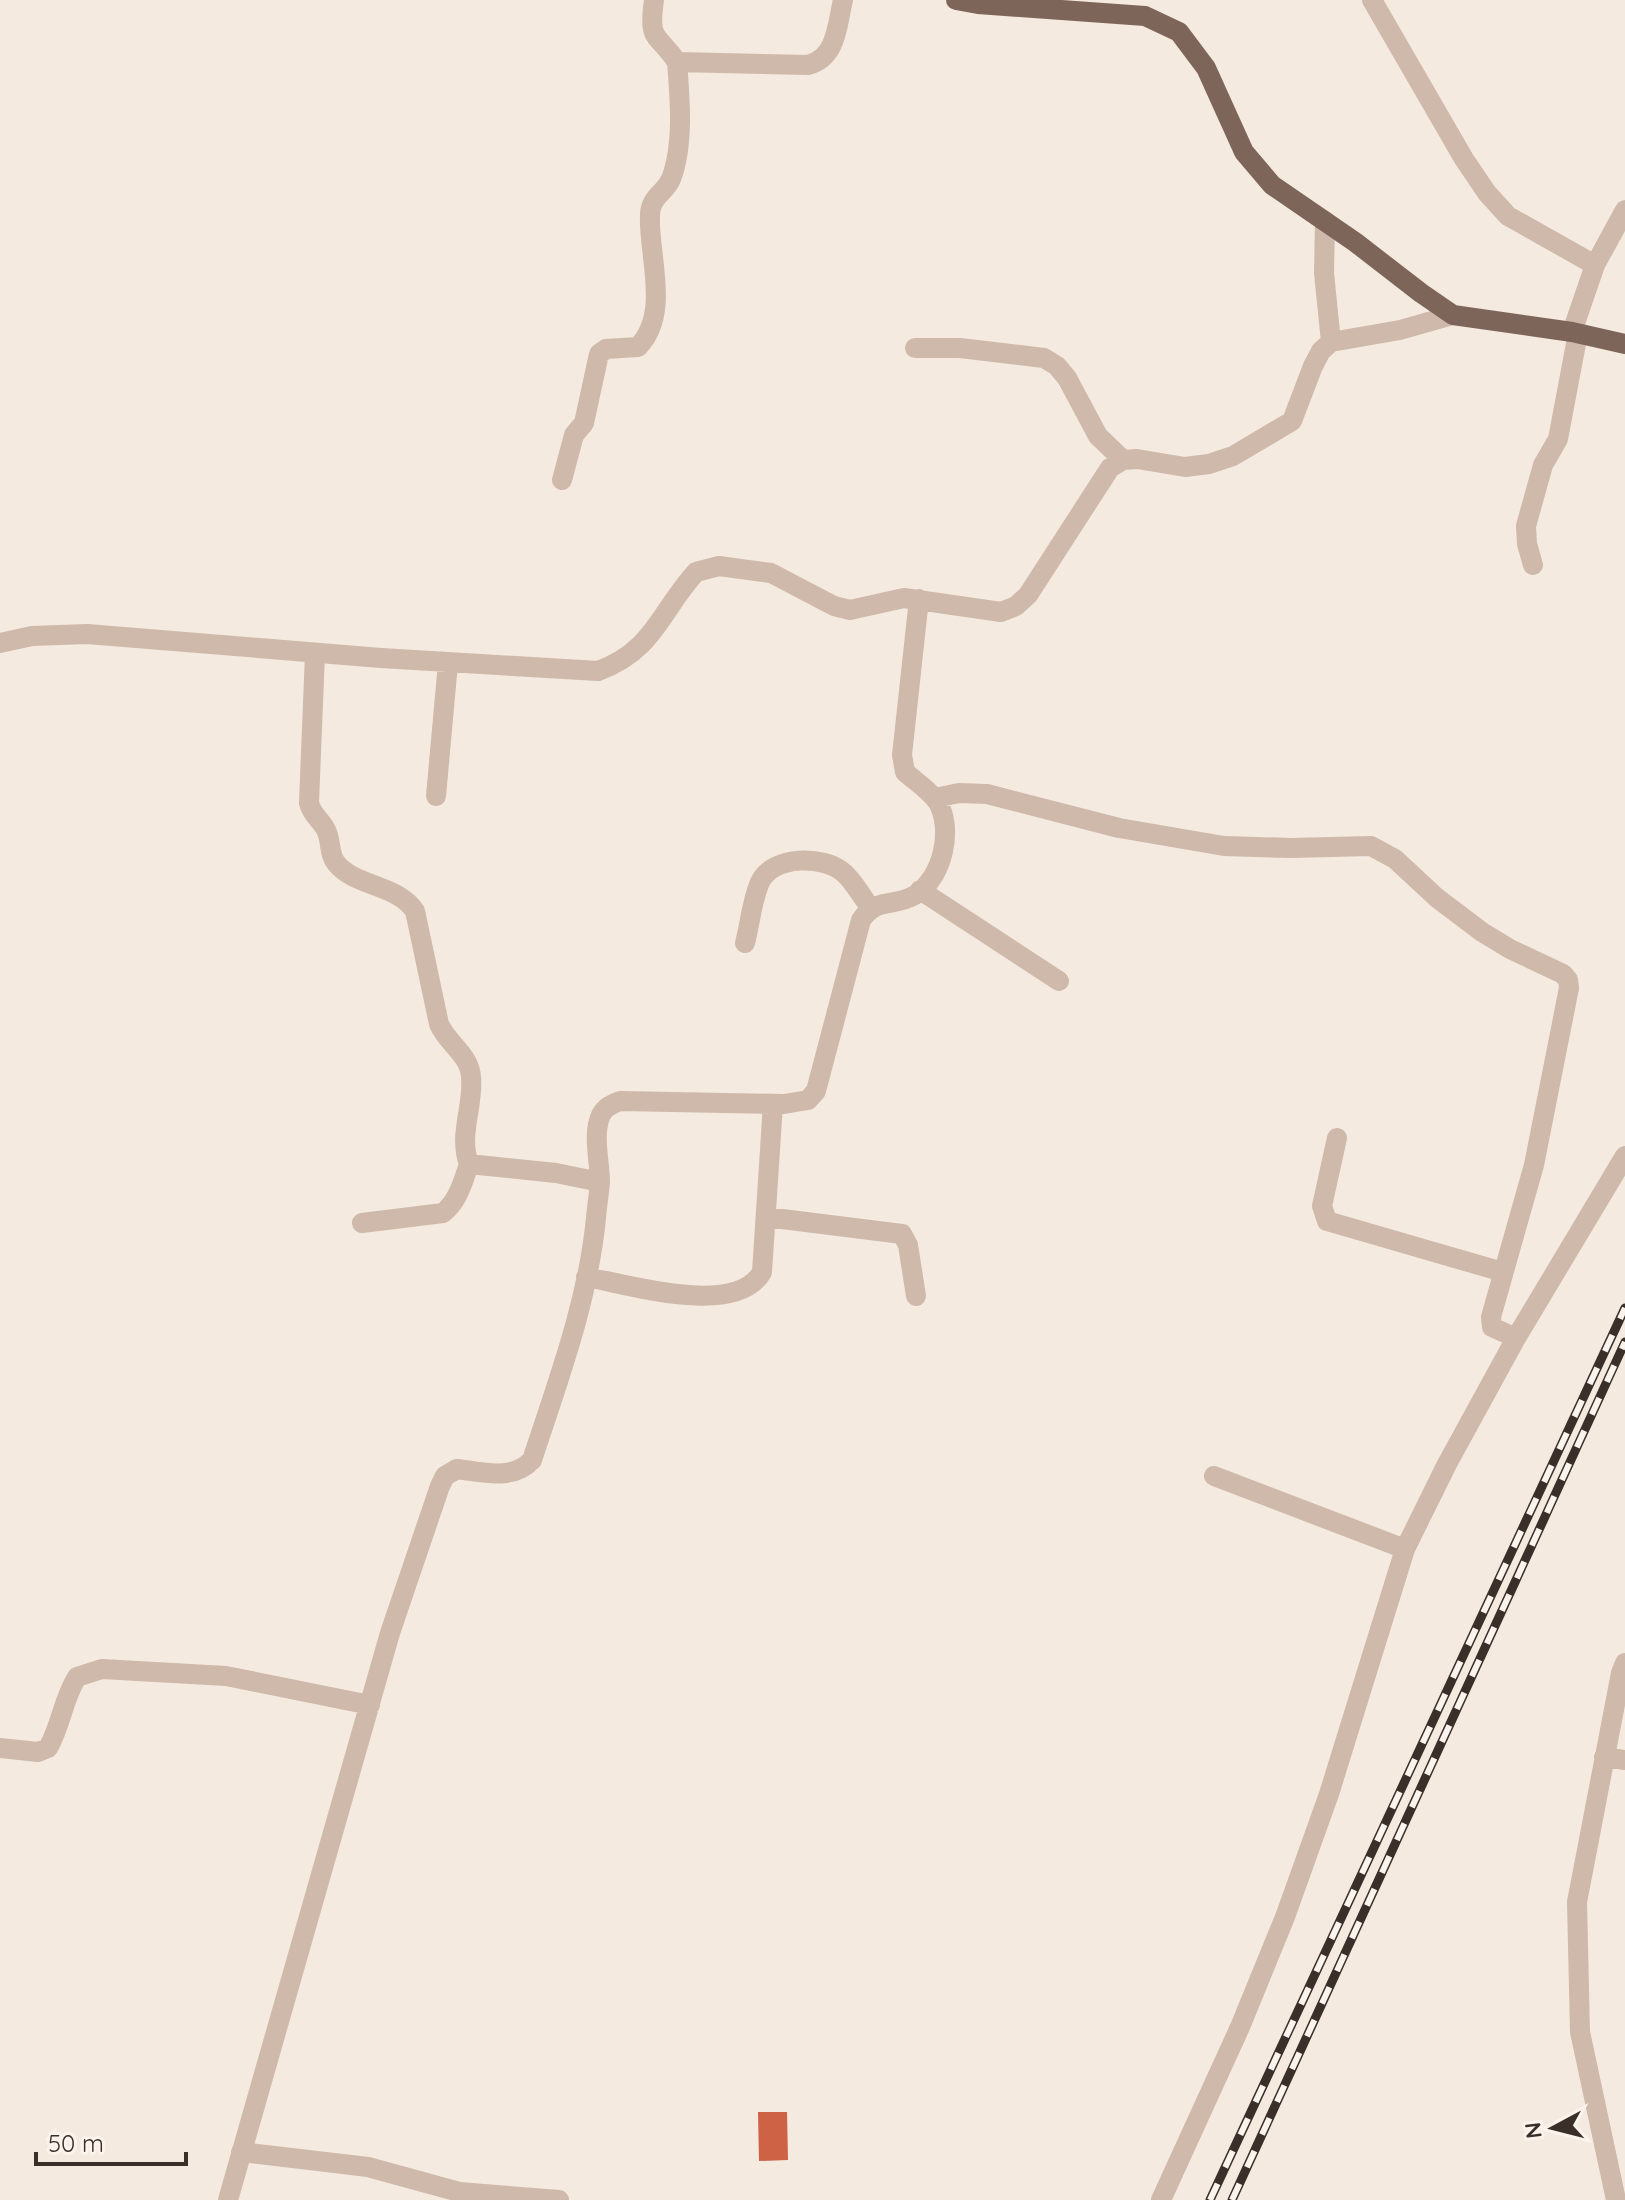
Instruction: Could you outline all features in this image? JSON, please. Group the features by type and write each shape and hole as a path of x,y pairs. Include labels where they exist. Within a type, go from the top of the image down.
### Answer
{"main road":[{"path":"956,0 1145,16 1179,32 1206,68 1244,152 1272,185 1453,315 1575,332 1625,344"}],"street":[{"path":"562,480 574,435 584,423 599,354 606,349 638,347 653,316 655,301 649,214 657,195 671,178 678,148 677,62 655,38 651,24 654,0"},
{"path":"677,62 808,65 819,62 829,55 843,0"},
{"path":"1372,0 1487,193 1508,216 1595,265"},
{"path":"1533,565 1526,526 1543,465 1558,439 1575,332 1595,265 1625,210"},
{"path":"1325,221 1324,273 1331,342"},
{"path":"0,643 32,636 87,634 448,663 598,671 636,650 657,629 696,572 709,567 771,573 834,606 850,610 904,598 1001,612 1016,606 1028,595 1110,468 1123,460 1137,459 1185,467 1209,464 1233,456 1292,421 1313,366 1321,351 1331,342 1400,330 1453,315"},
{"path":"915,348 960,348 1044,358 1057,366 1067,378 1098,436 1123,460"},
{"path":"228,2200 390,1633 440,1486 451,1471 503,1474 524,1469 532,1460 566,1356 594,1241 600,1182 598,1127 601,1113 620,1101 773,1104 808,1100 816,1091 861,920 870,908 915,895 931,879 941,856 945,815 935,798 905,772 903,765 919,599"},
{"path":"315,653 311,813 325,828 330,853 343,870 408,901 415,911 439,1024 444,1037 466,1060 471,1074 465,1127 465,1153 469,1164 451,1207 443,1213 362,1223"},
{"path":"436,796 448,663"},
{"path":"935,798 959,793 987,794 1119,828 1224,846 1371,846 1395,859 1449,908 1482,932 1563,974 1569,988 1537,1150 1490,1323 1492,1327 1516,1338"},
{"path":"745,943 761,882 768,872 782,864 799,861 833,866 844,873 870,908"},
{"path":"920,890 1059,981"},
{"path":"586,1277 679,1296 720,1294 758,1279 762,1272 773,1104"},
{"path":"1337,1138 1322,1206 1327,1221 1503,1272"},
{"path":"1161,2200 1240,2027 1285,1917 1329,1794 1405,1549 1447,1464 1516,1338 1625,1156"},
{"path":"469,1164 556,1173 600,1182"},
{"path":"766,1217 902,1234 908,1245 916,1296"},
{"path":"1214,1476 1405,1549"},
{"path":"1616,2200 1580,2032 1577,1902 1625,1663"},
{"path":"0,1748 38,1752 48,1748 56,1735 62,1709 77,1677 102,1669 226,1676 370,1705"},
{"path":"1604,1757 1625,1760"},
{"path":"241,2152 368,2167 459,2192 559,2200"}],"building":[{"path":"758,2112 787,2112 788,2160 759,2161"}],"railway":[{"path":"1210,2200 1625,1308"},
{"path":"1232,2200 1625,1342"}]}
